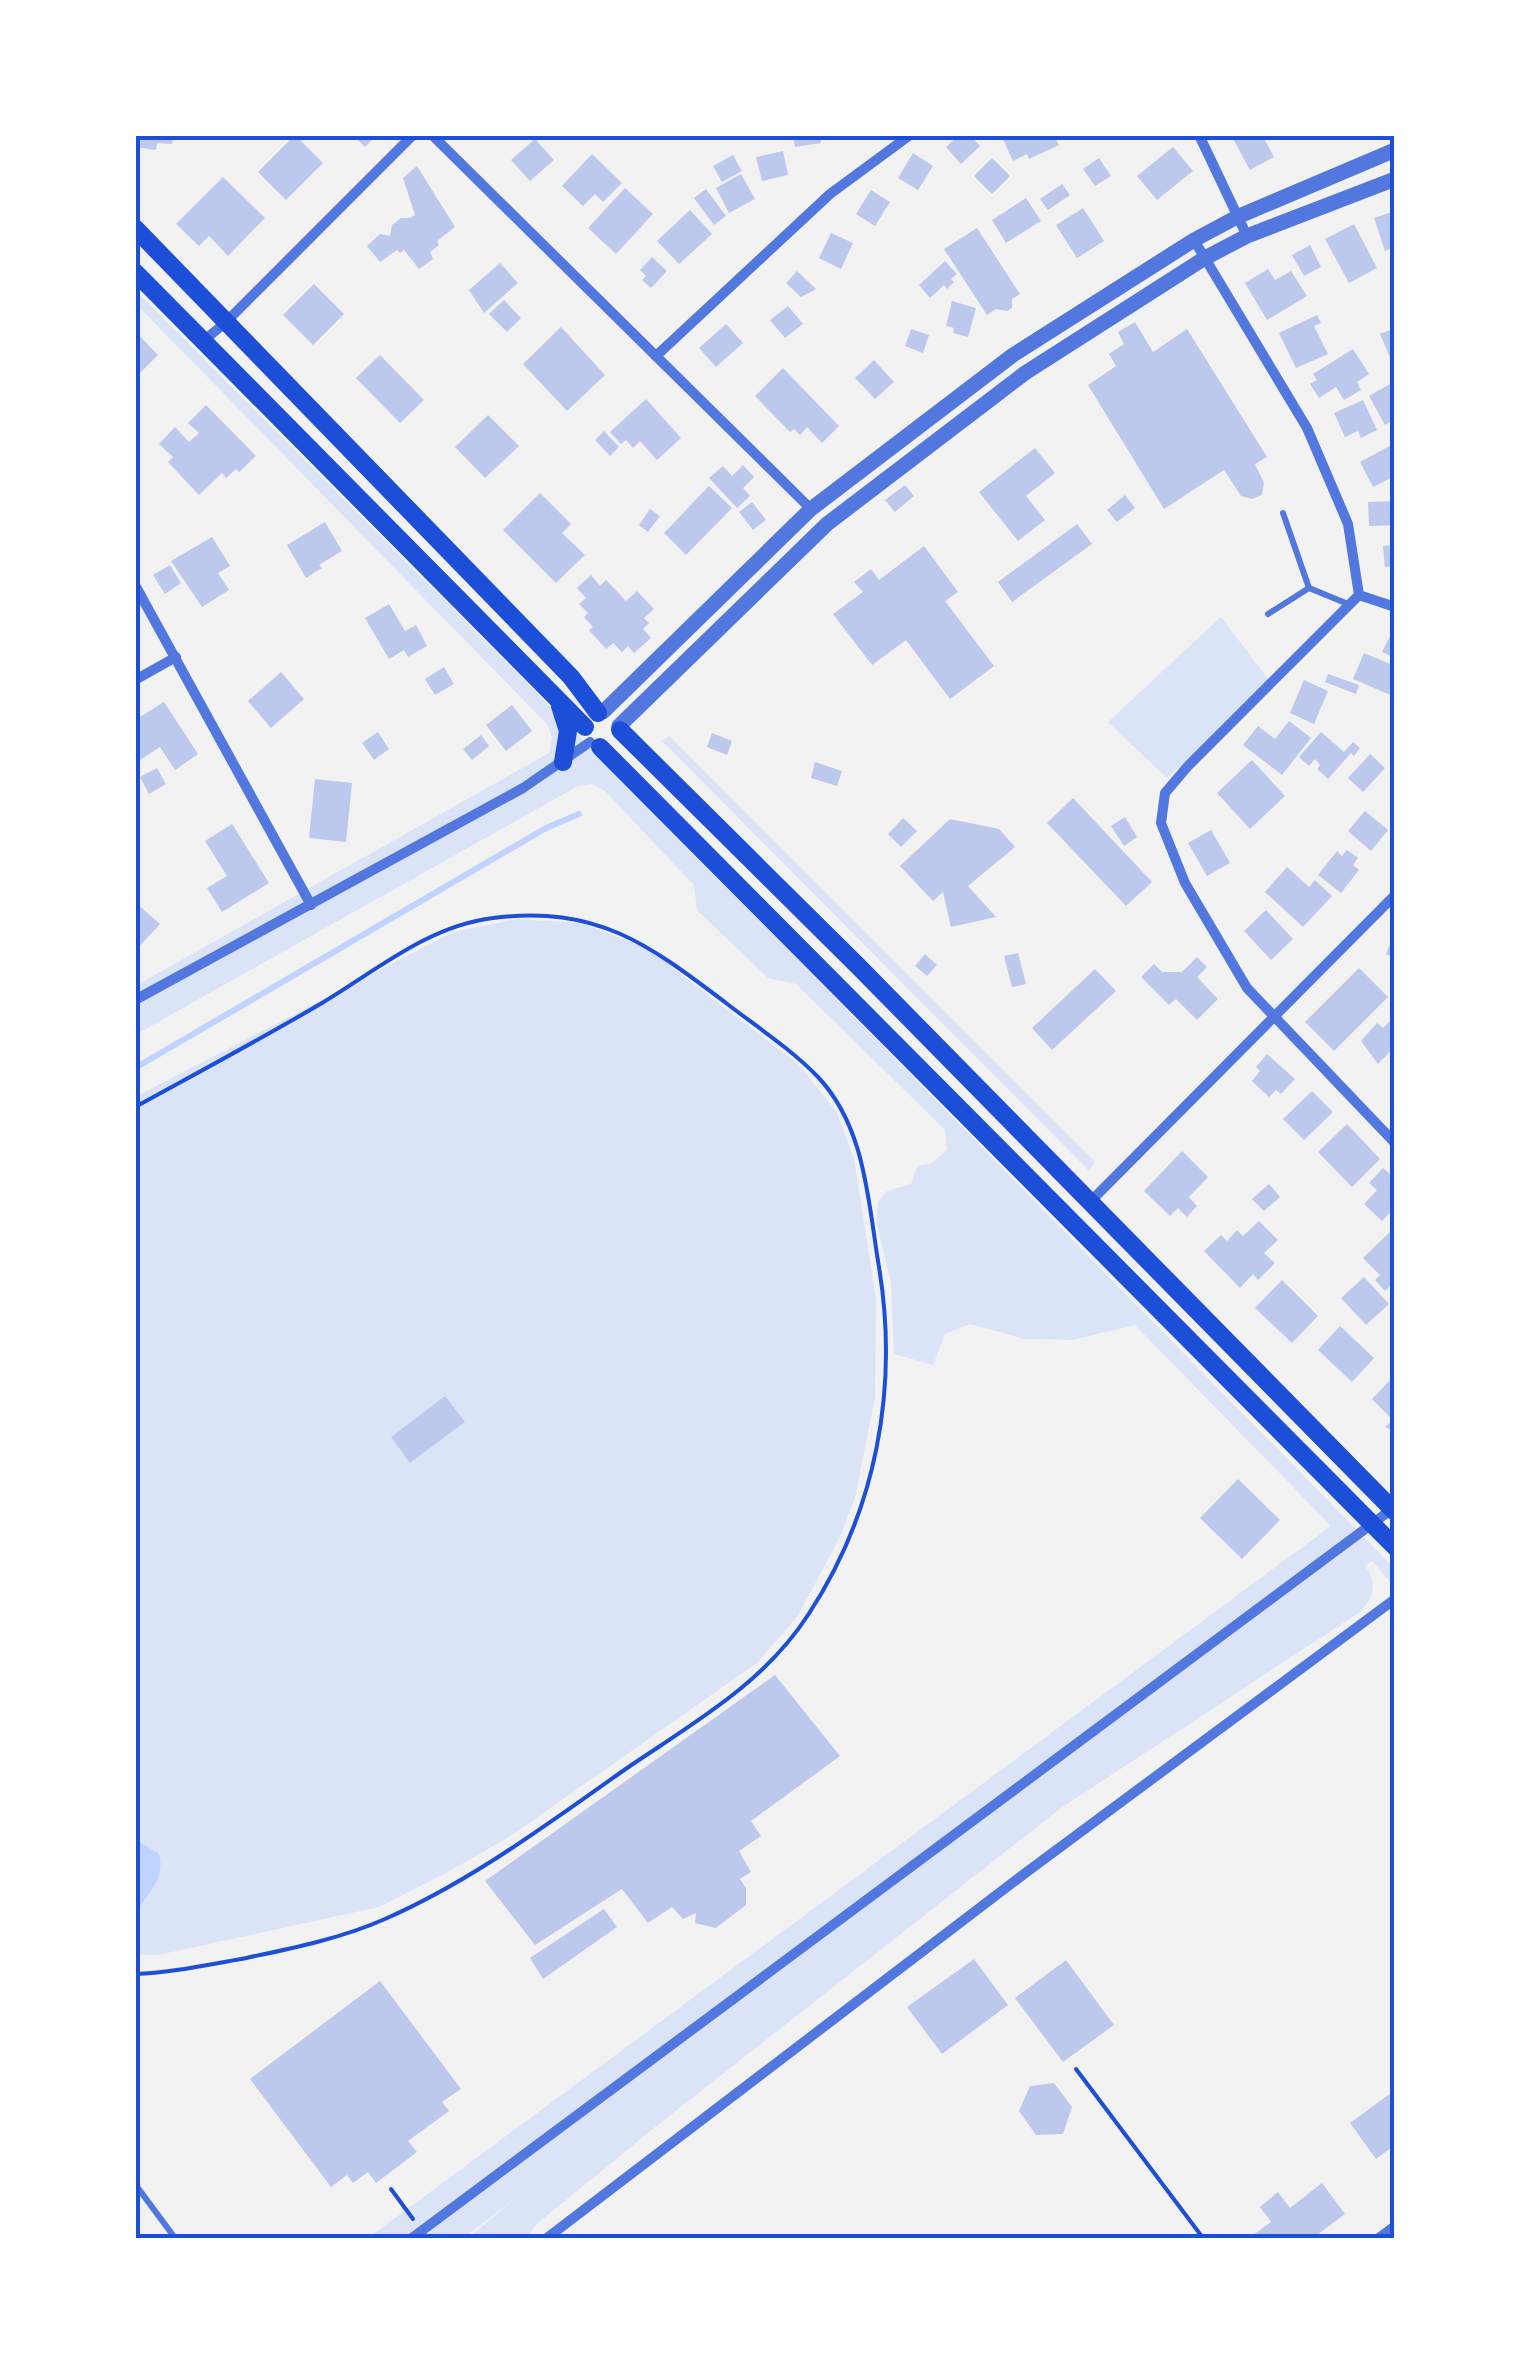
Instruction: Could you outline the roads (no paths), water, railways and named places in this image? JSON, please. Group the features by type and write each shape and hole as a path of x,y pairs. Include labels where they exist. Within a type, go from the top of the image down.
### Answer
{"main road":[{"path":"135,228 572,677 595,728 1395,1546"},
{"path":"135,272 557,701 614,743 620,728"},
{"path":"557,701 568,731 563,762"},
{"path":"595,728 614,717 620,728 1393,1510"}],"street":[{"path":"202,342 413,135"},
{"path":"432,135 811,509"},
{"path":"656,356 830,194 910,135"},
{"path":"1199,135 1248,236"},
{"path":"135,1000 523,788 563,762 811,509 1013,355 1194,240 1237,217 1395,150"},
{"path":"620,728 827,524 1025,373 1205,258 1248,236 1395,178"},
{"path":"1194,240 1306,428 1348,524 1359,595"},
{"path":"886,452 899,468"},
{"path":"135,585 312,905"},
{"path":"1359,595 1188,766 1165,793 1162,822 1185,883 1247,988 1395,1143"},
{"path":"1359,595 1395,607"},
{"path":"135,680 176,657"},
{"path":"1090,1202 1395,896"},
{"path":"417,2234 1393,1510"},
{"path":"547,2238 970,1914 1395,1599"},
{"path":"1379,2238 1395,2226"}],"lane":[{"path":"1283,513 1309,588 1349,605"},
{"path":"1268,614 1309,588"},
{"path":"135,2184 175,2238"}],"water":[{"path":"135,1839 159,1854 160,1871 135,1914"}],"waterway":[{"path":"135,1068 546,828 579,814"}]}
